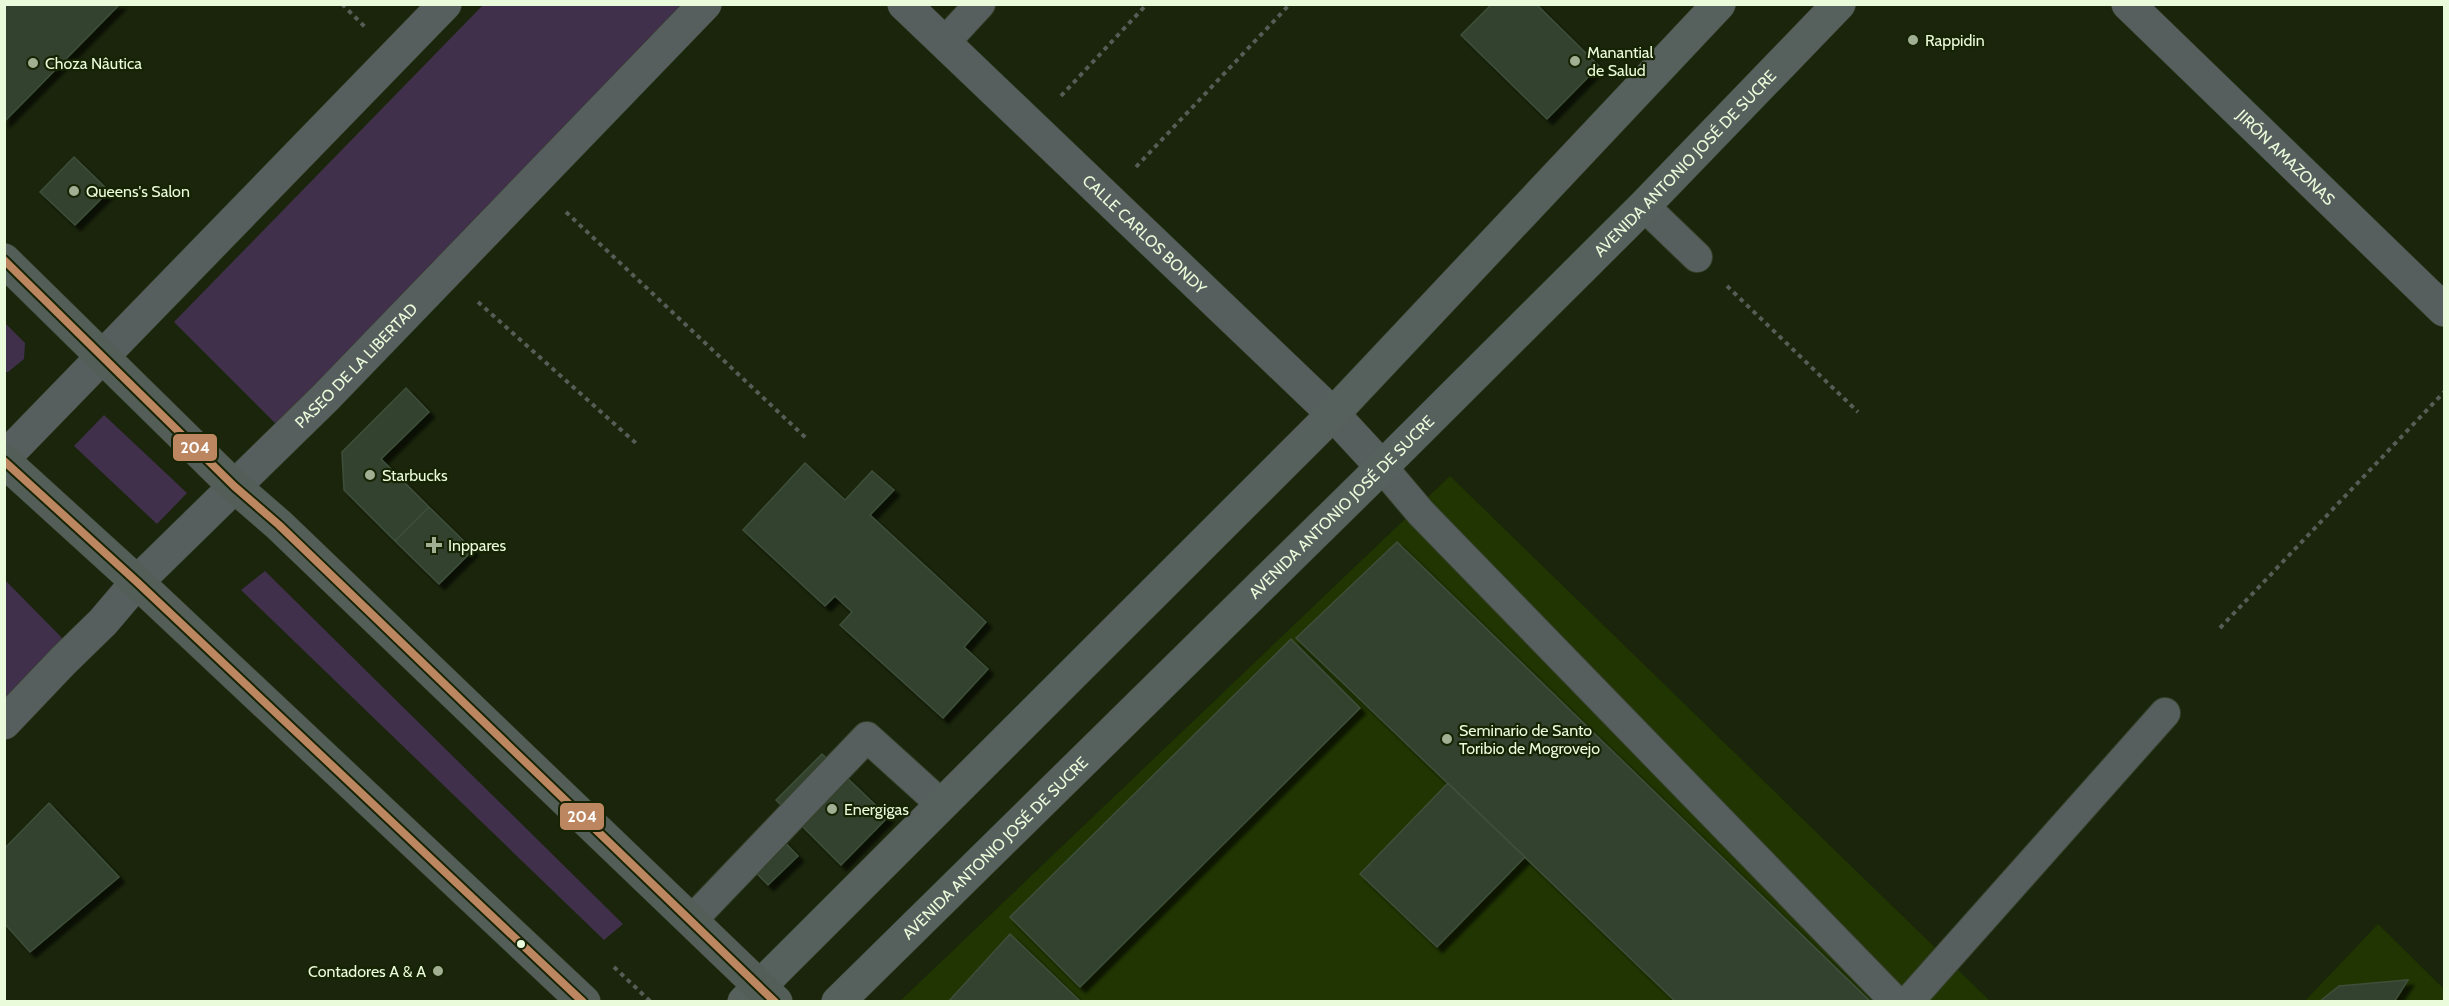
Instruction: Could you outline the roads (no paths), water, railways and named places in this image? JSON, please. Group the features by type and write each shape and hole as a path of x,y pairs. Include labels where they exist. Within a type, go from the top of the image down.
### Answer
{"main road":[{"path":"4,260 234,486 279,525 692,920 760,997 942,805 1333,414 1719,4"},
{"name":"AVENIDA ANTONIO JOSÉ DE SUCRE","path":"838,1002 1644,206 1839,4"},
{"path":"4,460 584,1002"},
{"path":"504,926 522,969 556,1002"}],"street":[{"path":"4,460 102,355 445,4"},
{"name":"PASEO DE LA LIBERTAD","path":"4,723 103,622 137,582 326,397 705,4"},
{"name":"CALLE CARLOS BONDY","path":"903,4 1333,414 1382,467"},
{"name":"JIRÓN AMAZONAS","path":"2128,4 2445,310"}],"lane":[{"path":"944,43 980,4"},
{"path":"1644,206 1697,257"},
{"path":"1382,467 1421,513 1896,1002"},
{"path":"1908,1002 2165,713"},
{"path":"692,920 867,736 942,805"}],"place":[{"name":"Rappidin","path":"1913,40"},
{"name":"Manantial de Salud","path":"1575,61"},
{"name":"Choza Nâutica","path":"33,63"},
{"name":"Queens's Salon","path":"74,191"},
{"name":"Starbucks","path":"370,475"},
{"name":"Inppares","path":"434,545"},
{"name":"Seminario de Santo Toribio de Mogrovejo","path":"1447,739"},
{"name":"Energigas","path":"832,809"},
{"name":"Contadores A & A","path":"438,971"}]}
